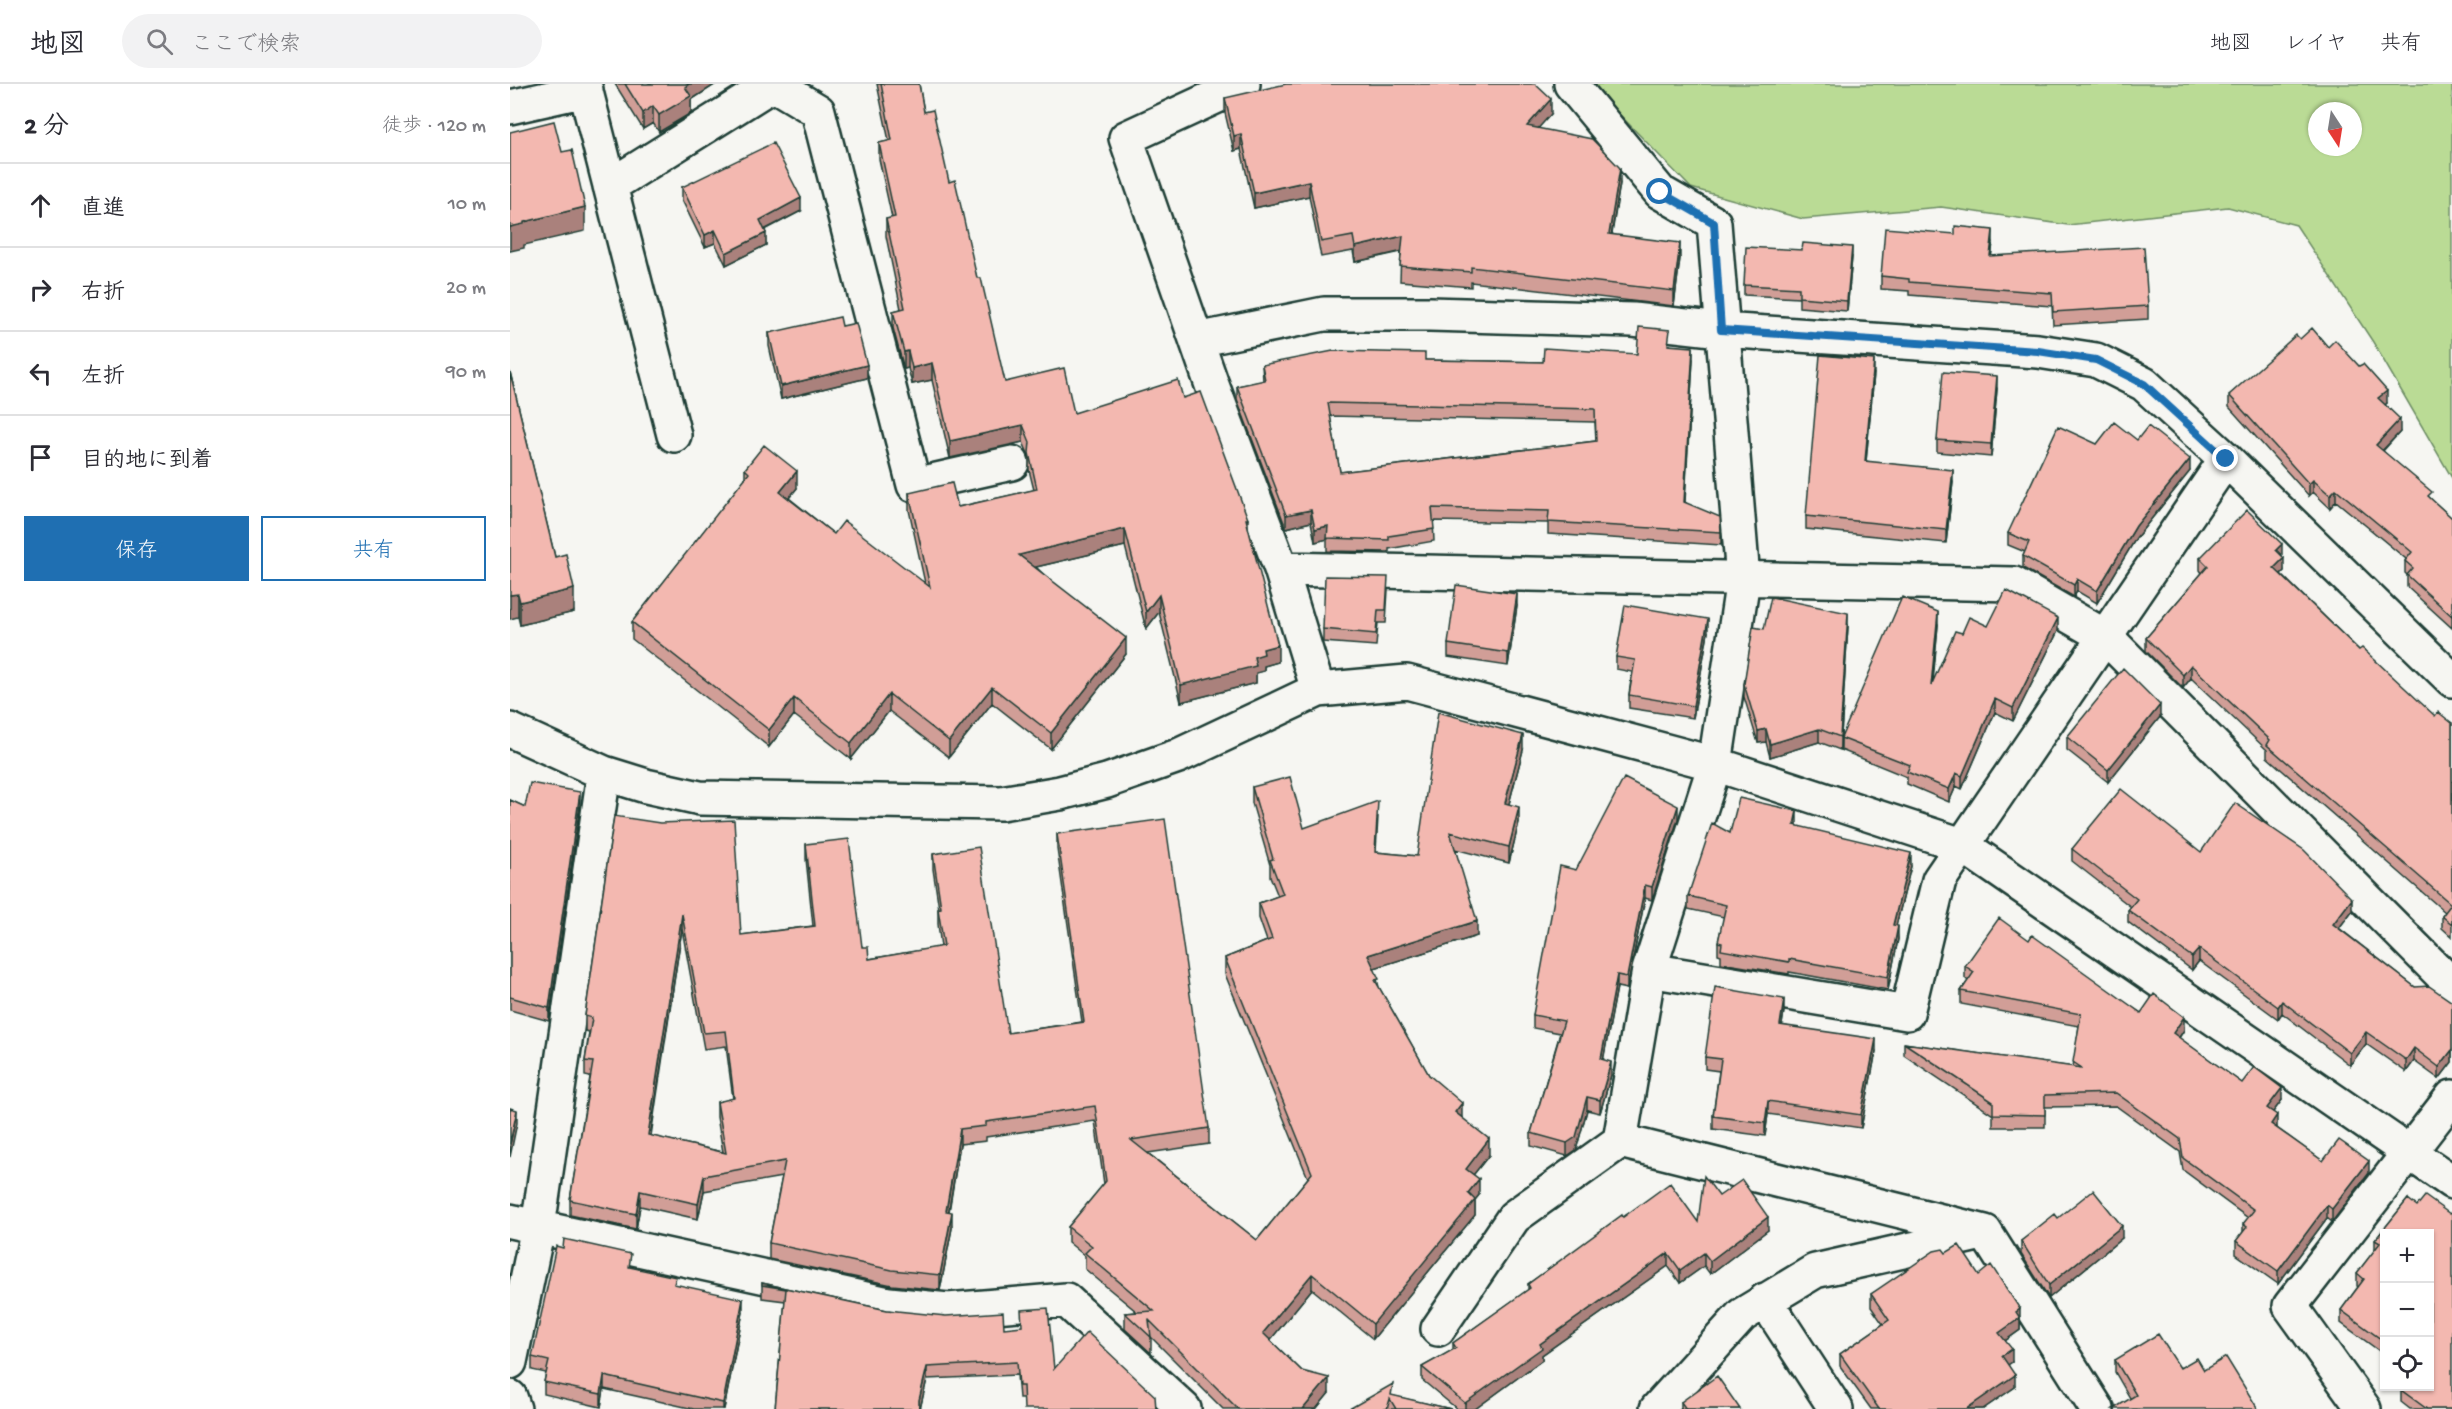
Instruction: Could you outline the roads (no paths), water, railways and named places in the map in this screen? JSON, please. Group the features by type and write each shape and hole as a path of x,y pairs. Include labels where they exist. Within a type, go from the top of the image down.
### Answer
{"street":[{"path":"610,186 773,84 818,111 914,484 1012,463"},
{"path":"1243,84 1126,138 1281,569 1317,690"},
{"path":"1438,1329 1514,1217 1620,1141 1649,970 1716,764 1743,579 1714,223 1660,192 1571,84"},
{"path":"510,107 585,87 674,435"},
{"path":"1197,340 1324,314 1430,314 1633,320 1721,330 2038,351 2096,360 2144,384 2226,459 2452,680"},
{"path":"1649,970 1907,1013 1939,880 2226,459"},
{"path":"1281,569 2014,584 2106,637 2452,986"},
{"path":"510,730 604,773 646,786 700,798 1002,803 1060,793 1107,781 1178,756 1317,690 1407,682 1716,764 1962,845 2452,1182"},
{"path":"510,1362 524,1224 604,773"},
{"path":"2364,1409 2290,1306 2452,1097"},
{"path":"1620,1141 1985,1232 2097,1409"},
{"path":"524,1224 888,1304 948,1310 1066,1300 1184,1409"},
{"path":"1657,1409 1742,1315 1815,1271 1985,1232"},
{"path":"1766,1300 1836,1409"},
{"path":"510,1396 514,1409"}]}
